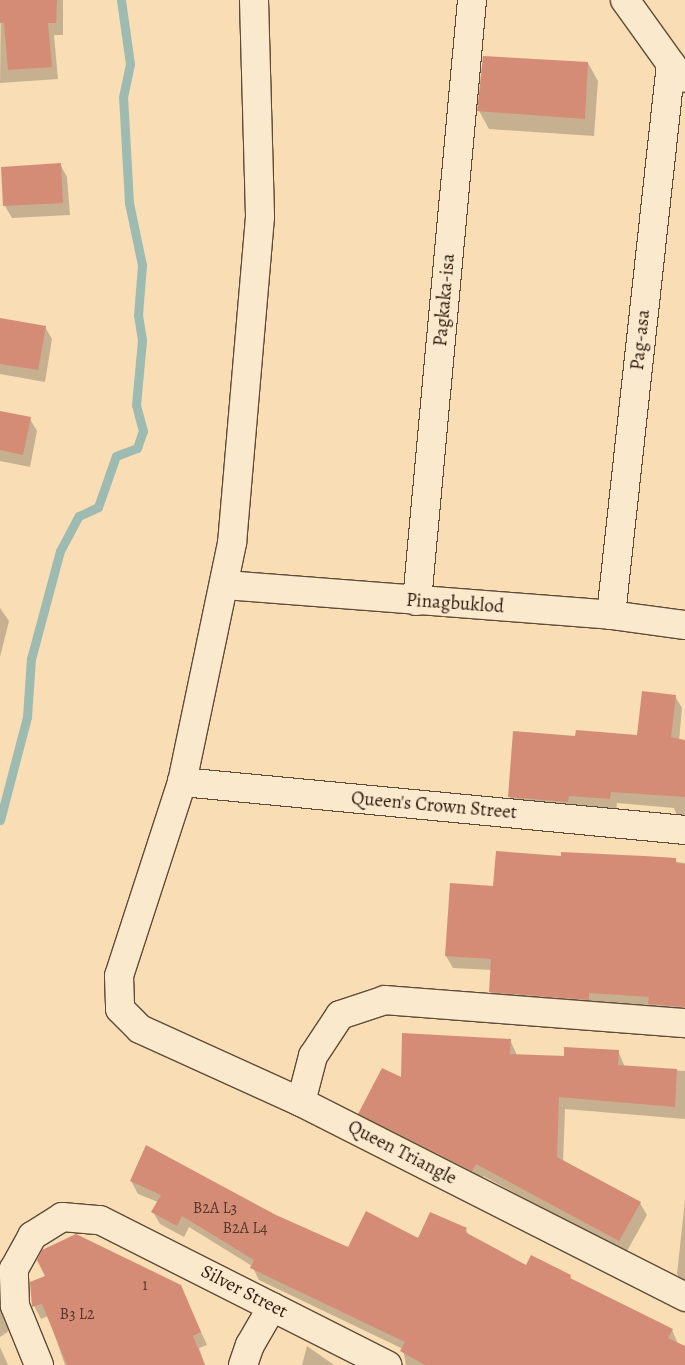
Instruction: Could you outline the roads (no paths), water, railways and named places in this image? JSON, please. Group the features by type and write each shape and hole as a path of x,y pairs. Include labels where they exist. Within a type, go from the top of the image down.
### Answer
{"street":[{"path":"182,782 225,585 232,542 260,217 254,0"},
{"name":"Pagkaka-isa","path":"417,601 472,0"},
{"path":"624,0 678,74"},
{"name":"Pag-asa","path":"611,615 678,74"},
{"name":"Pinagbuklod","path":"225,585 611,615 685,625"},
{"name":"Queen's Crown Street","path":"182,782 685,830"},
{"name":"Queen Triangle","path":"182,782 118,976 120,1009 140,1029 301,1102 685,1297"},
{"path":"301,1102 313,1056 340,1015 385,1000 685,1023"},
{"name":"Silver Street","path":"38,1365 14,1306 14,1269 32,1236 62,1217 100,1220 387,1365"},
{"path":"243,1365 250,1345 272,1307"}],"waterway":[{"path":"0,820 27,717 31,659 60,551 79,516 98,507 116,456 137,448 143,431 136,405 142,340 138,315 142,265 129,203 123,97 130,64 121,0"}]}
